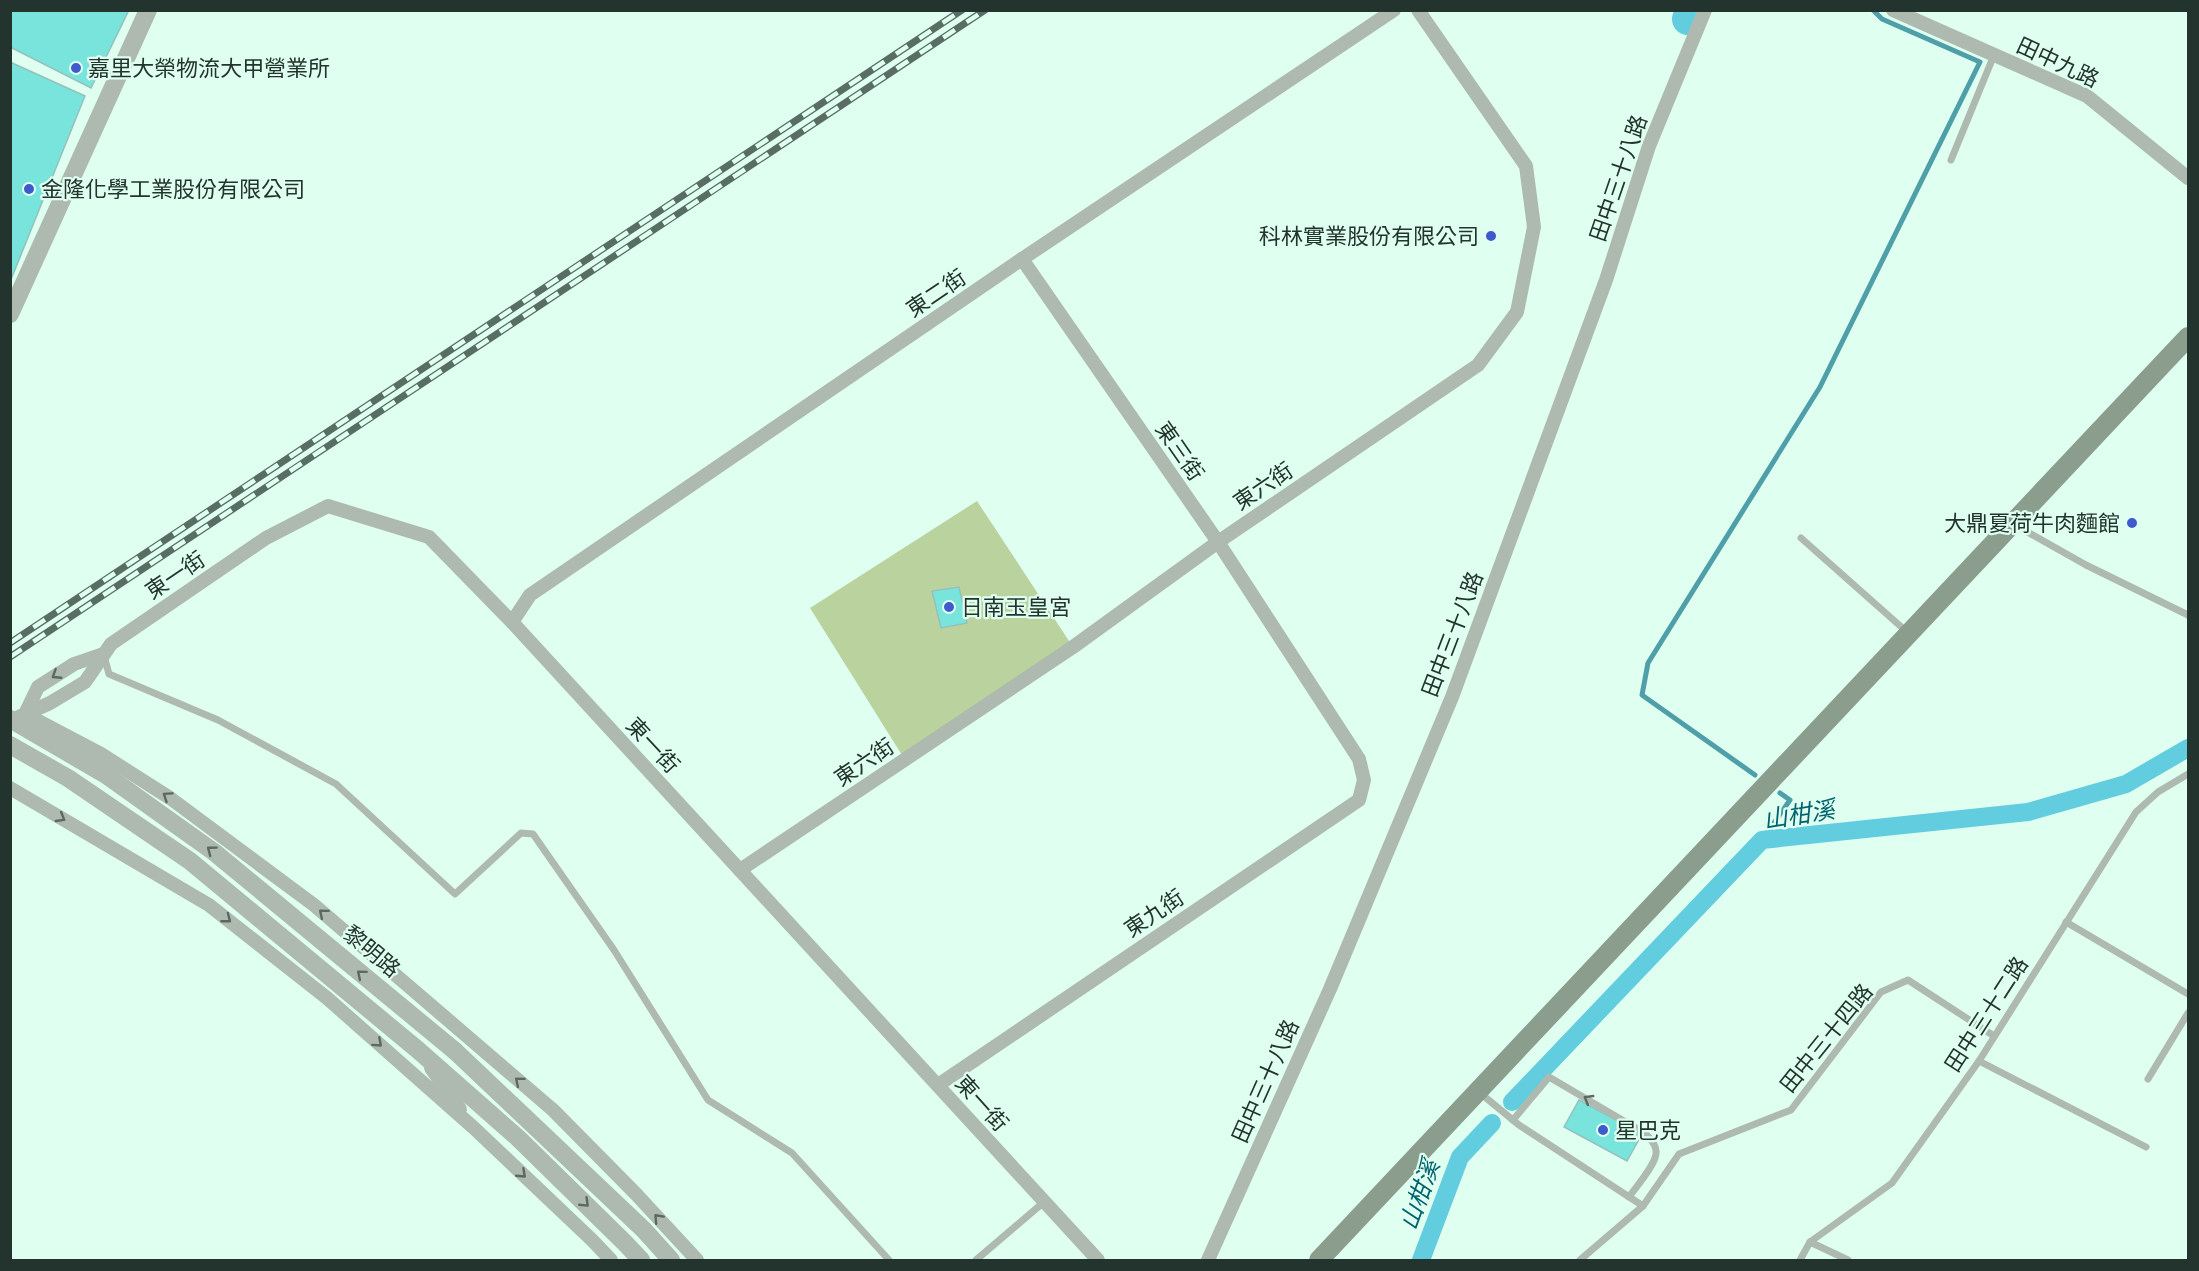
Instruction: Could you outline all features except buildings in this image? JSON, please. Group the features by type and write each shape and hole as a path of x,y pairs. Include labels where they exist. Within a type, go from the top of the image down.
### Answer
{"main road":[{"path":"1319,1260 2188,337"}],"street":[{"path":"10,314 148,10"},
{"name":"東二街","path":"512,622 530,596 1023,259 1394,10"},
{"name":"東六街","path":"740,870 1073,647 1218,542 1478,365 1517,312 1534,227 1526,166 1418,10"},
{"name":"田中三十八路","path":"1208,1260 1330,989 1452,697 1606,280 1649,146 1705,10"},
{"name":"田中九路","path":"1894,11 2087,96 2188,178"},
{"name":"東三街","path":"1023,259 1218,542 1359,759"},
{"name":"東一街","path":"103,654 111,644 266,538 328,506 429,537 512,622 1098,1260"},
{"path":"15,718 38,687 74,664 103,654"},
{"path":"15,718 50,703 85,682 103,654"},
{"path":"15,718 101,754 170,798 315,905 553,1110 697,1260"},
{"name":"黎明路","path":"15,718 106,775 214,852 455,1051 644,1230 671,1260"},
{"name":"黎明路","path":"10,745 68,778 190,861 418,1050 518,1138 641,1260"},
{"name":"東九街","path":"938,1085 1359,800 1364,780 1359,759"},
{"path":"10,788 210,905 327,998 474,1128 611,1260"},
{"path":"464,1034 494,1087"},
{"path":"418,1050 474,1128"}],"lane":[{"path":"1951,160 1994,55"},
{"path":"2013,523 2086,565 2188,615"},
{"path":"1801,538 1909,633"},
{"path":"103,654 109,674 218,720 336,784 455,894 521,833 533,834 614,950 708,1100 792,1153 885,1259"},
{"name":"田中三十二路","path":"1800,1260 1810,1242 1892,1183 1979,1061 2136,812 2157,792 2188,774"},
{"path":"2066,922 2188,994"},
{"name":"田中三十四路","path":"1580,1260 1643,1206 1679,1154 1791,1110 1881,992 1908,980 1994,1036"},
{"path":"2148,1078 2188,1013"},
{"path":"1979,1061 2146,1147"},
{"path":"1513,1120 1550,1077 1646,1134 1656,1150 1655,1159 1629,1197"},
{"path":"1478,1091 1513,1120 1643,1206"},
{"path":"976,1260 1044,1202"},
{"path":"1810,1242 1848,1260"}],"green space":[{"path":"977,501 1073,647 905,760 810,608"}],"waterway":[{"path":"1688,19 1691,10"},
{"path":"1755,775 1642,695 1648,663 1820,387 1980,62 1882,19 1873,10"},
{"name":"山柑溪","path":"1512,1102 1762,840 2028,812 2126,784 2188,748"},
{"path":"1762,840 1790,800 1780,793"},
{"name":"山柑溪","path":"1421,1260 1460,1157 1492,1123"}],"railway":[{"path":"10,643 962,10"},
{"path":"10,657 985,10"}],"place":[{"name":"嘉里大榮物流大甲營業所","path":"76,68"},
{"name":"金隆化學工業股份有限公司","path":"29,189"},
{"name":"科林實業股份有限公司","path":"1491,236"},
{"name":"大鼎夏荷牛肉麵館","path":"2132,523"},
{"name":"日南玉皇宮","path":"949,607"},
{"name":"星巴克","path":"1603,1130"}]}
